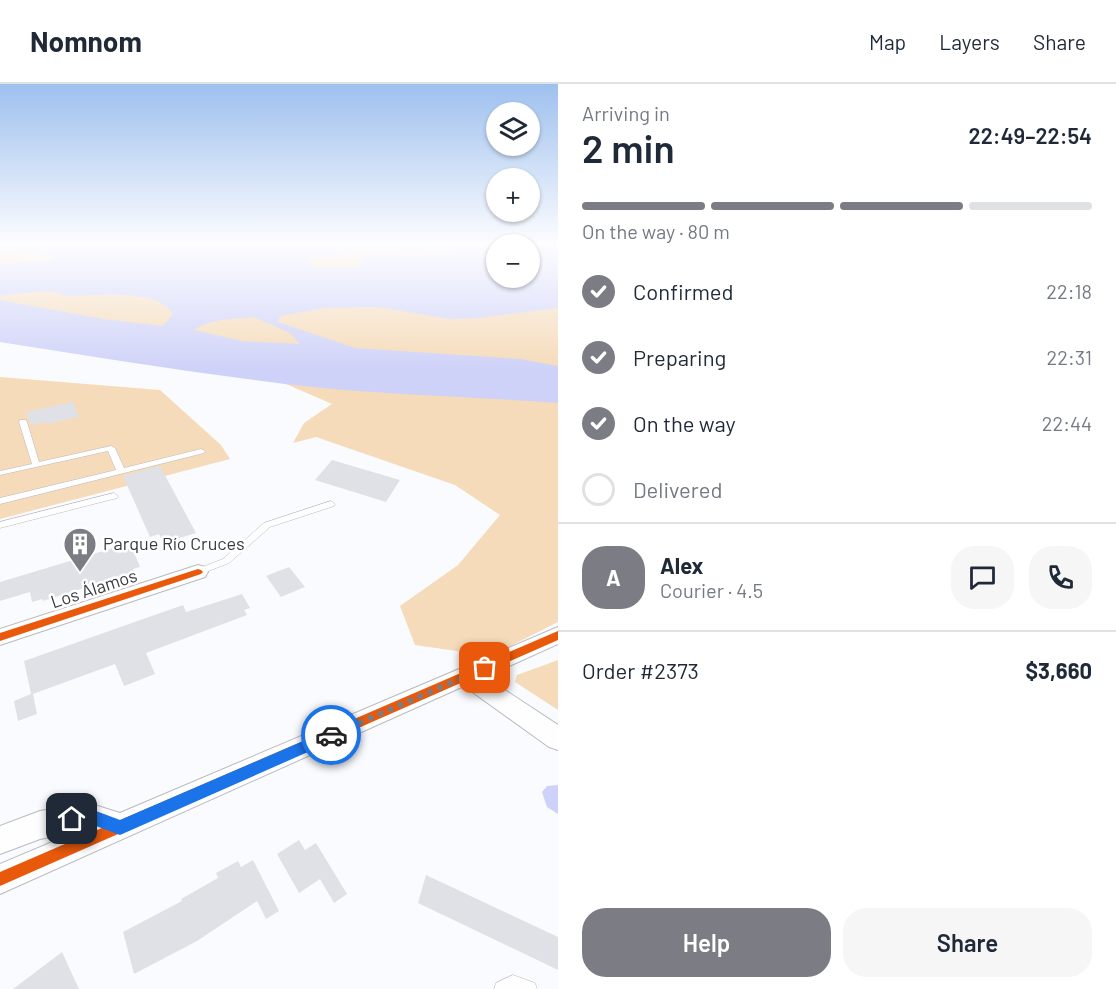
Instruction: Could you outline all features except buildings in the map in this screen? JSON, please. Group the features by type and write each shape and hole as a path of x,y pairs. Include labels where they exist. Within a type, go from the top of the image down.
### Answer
{"street":[{"name":"Los Álamos","path":"0,637 198,572"},
{"path":"0,879 558,635"},
{"path":"466,676 558,739"},
{"path":"0,840 40,825 88,816 120,827"}],"lane":[{"path":"22,422 36,465"},
{"path":"0,473 111,448 121,471"},
{"path":"0,501 201,451"},
{"path":"0,525 114,496"},
{"path":"198,572 225,561 267,525 331,504"},
{"path":"502,989 513,983 529,989"}],"shaded area":[{"path":"0,285 486,285 486,288 540,288 540,285 558,285 558,622 491,656 415,645 400,606 458,565 500,515 455,485 316,437 293,443 304,423 332,404 286,384 289,384 0,339"},
{"path":"0,377 160,390 221,445 230,459 0,519"},
{"path":"558,660 558,710 515,682 517,675"}],"water":[{"path":"0,285 486,285 486,288 540,288 540,285 558,285 558,308 478,318 450,319 377,307 324,308 280,316 278,322 355,348 521,359 558,366 558,403 319,388 0,342 0,300 103,319 163,326 173,314 166,306 155,300 141,297 70,296 54,292 0,296","holes":["254,317 290,333 300,344 242,341 194,330 216,321"]},
{"path":"558,785 558,814 547,807 542,792 547,786"}],"cycle path":[{"path":"0,637 198,572"},
{"path":"0,879 558,635"}],"way so far":[{"path":"331,735 485,668"}],"place":[{"name":"Parque Río Cruces","path":"80,573"}],"route":[{"path":"72,819 88,816 120,827 331,735"}]}
